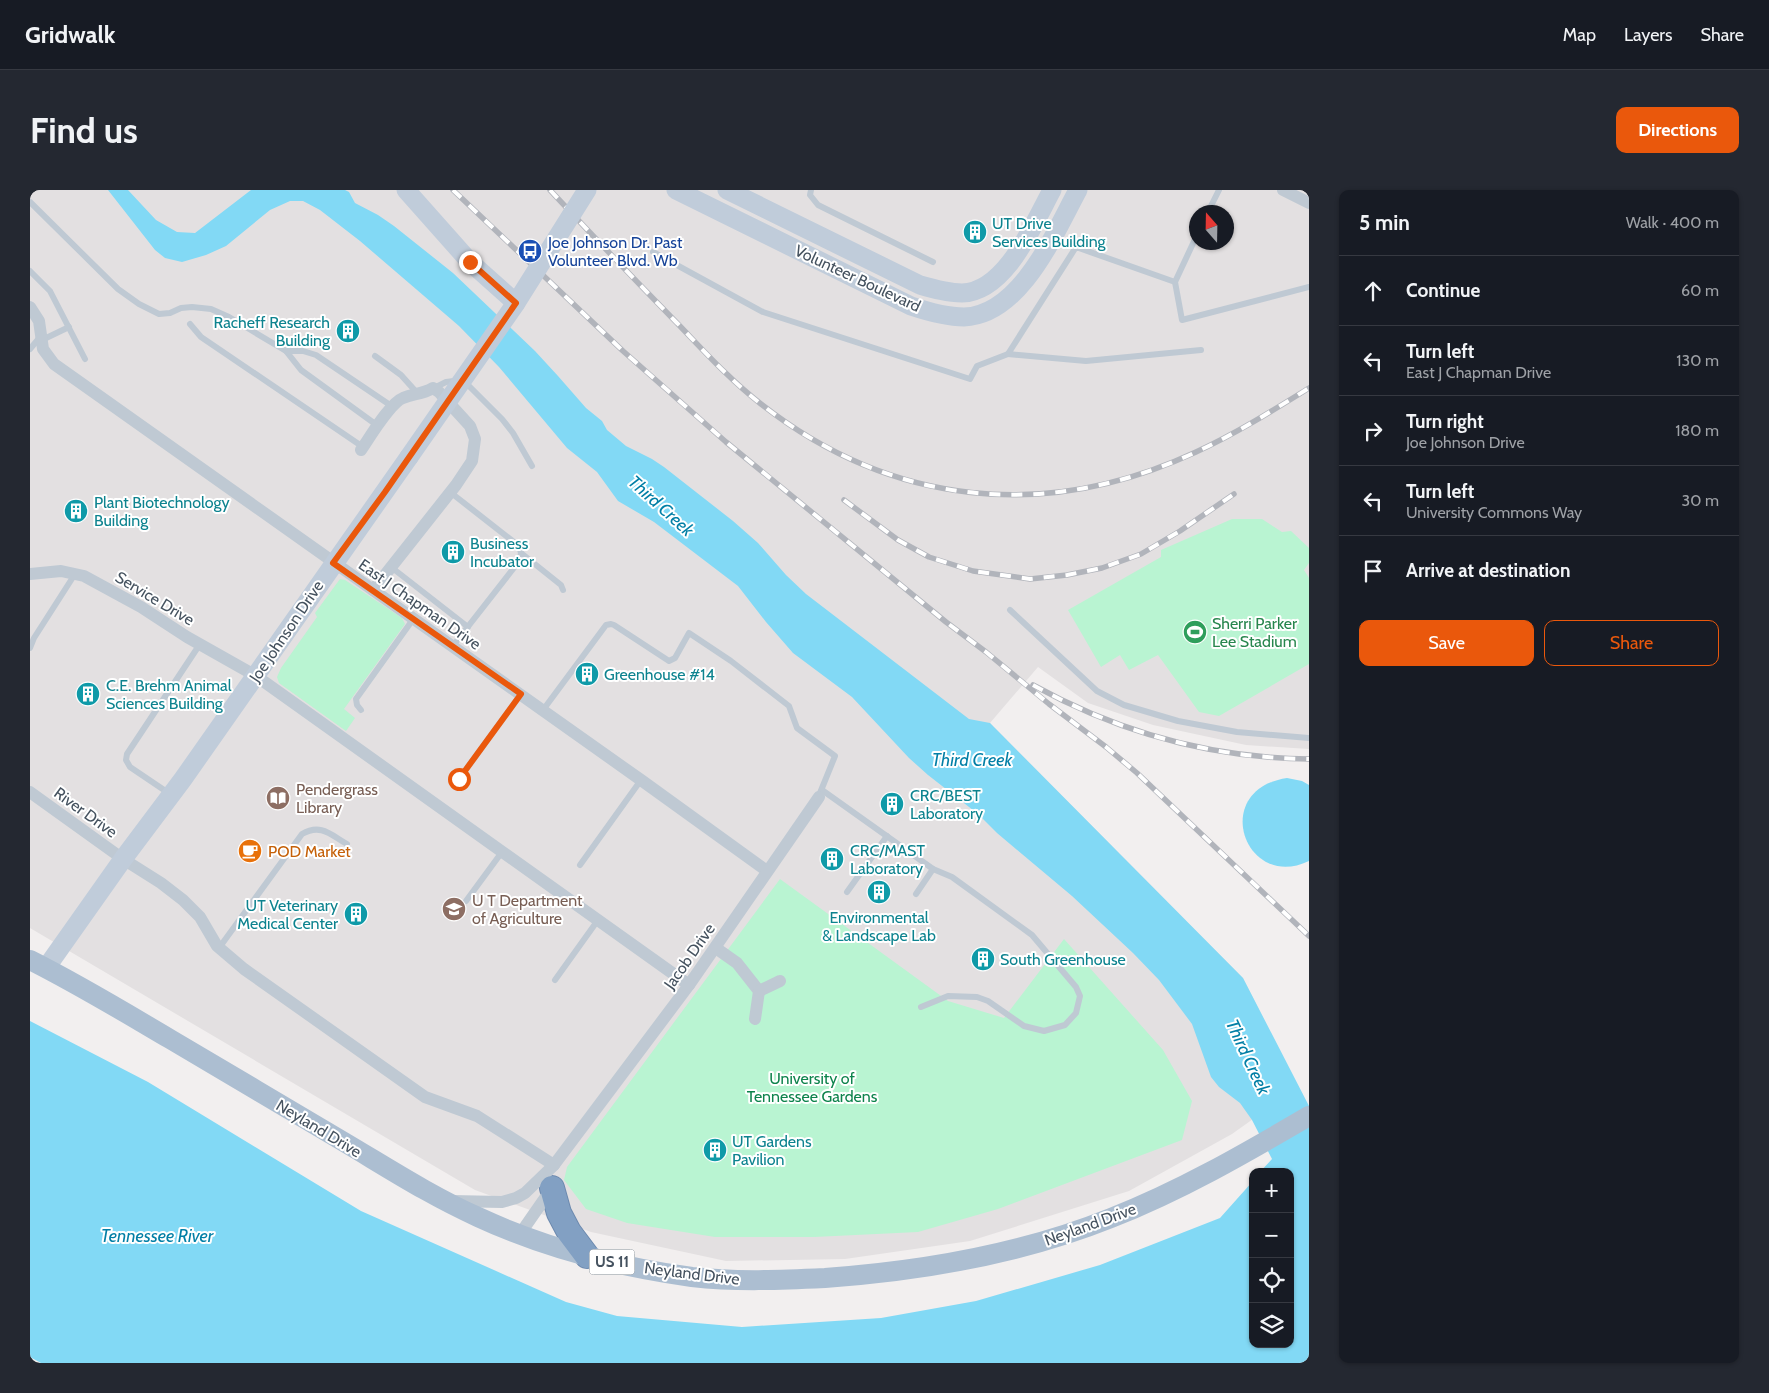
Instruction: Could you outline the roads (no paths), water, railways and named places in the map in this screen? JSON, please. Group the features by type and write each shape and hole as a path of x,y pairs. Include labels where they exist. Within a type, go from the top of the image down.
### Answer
{"highway":[{"path":"553,1177 559,1213 569,1232 587,1256"}],"main road":[{"name":"Neyland Drive","path":"38,964 445,1201 479,1218 551,1246 587,1256 693,1277 770,1281 882,1274 941,1265 1052,1239 1108,1220 1198,1180 1309,1116"}],"street":[{"path":"406,190 470,262 516,303"},
{"name":"Joe Johnson Drive","path":"38,964 123,859 256,676 516,303 587,190"},
{"name":"Volunteer Boulevard","path":"676,190 912,306 946,316 966,317 987,311 1004,302 1020,286 1035,268 1078,190"},
{"name":"Volunteer Boulevard","path":"727,190 920,285 949,292 964,293 978,289 990,282 1016,255 1052,190"},
{"path":"1283,190 1309,203"},
{"path":"964,293 966,317"},
{"path":"30,307 39,322 42,338"},
{"name":"East J Chapman Drive","path":"42,338 43,350 54,364 333,563 521,694 767,871"},
{"path":"362,449 386,413 402,398 419,395 433,388 439,392 470,426 474,438 472,461 373,590"},
{"name":"Service Drive","path":"30,574 61,571 84,576 141,607 256,676 689,985"},
{"name":"River Drive","path":"30,792 123,859 161,883 190,906 200,917 219,948 244,969 425,1097 477,1116 553,1177"},
{"name":"Jacob Drive","path":"520,1234 553,1177 689,985 820,794"},
{"path":"720,952 737,963 759,991 755,1019"},
{"path":"759,991 780,981"},
{"name":"Jacob Drive","path":"445,1201 502,1202 525,1194 553,1177"}],"lane":[{"path":"811,190 810,195 818,205 933,262"},
{"path":"1212,205 1219,190"},
{"path":"30,202 118,289 139,304 159,314 192,307 211,309 229,317 286,351 301,370 378,426"},
{"path":"1008,354 1076,247 1175,282"},
{"path":"1190,250 1175,282 1182,320 1309,287"},
{"path":"653,252 763,312 970,379 977,366 1008,354 1086,361 1201,350"},
{"path":"30,271 50,291 85,359"},
{"path":"190,324 202,337 362,449"},
{"path":"30,349 42,338 69,327"},
{"path":"286,351 304,351 316,355 393,407"},
{"path":"375,356 401,374 419,395"},
{"path":"433,388 446,382 454,381 466,384 502,419 513,433 532,466"},
{"path":"450,492 519,546 521,553 520,560 452,646"},
{"path":"521,553 561,586 563,590"},
{"path":"391,567 468,627"},
{"path":"30,648 34,638 76,574"},
{"path":"1010,610 1096,691 1124,705 1178,721 1237,732 1309,738"},
{"path":"361,710 357,705 356,698 414,618"},
{"name":"Jacob Drive","path":"543,710 606,625 614,625 670,661 675,658 690,633 731,660 789,706 797,728 836,756 820,794"},
{"path":"171,794 130,766 126,760 127,754 200,644"},
{"path":"459,779 521,694"},
{"path":"580,865 641,780"},
{"path":"820,794 887,836 933,869 952,877 1032,935 1076,987 1080,996 1076,1014 1065,1025 1044,1031 1024,1026 988,1001 977,997 948,996 921,1007"},
{"path":"219,948 302,834 311,829 321,829 347,844"},
{"path":"847,892 887,836"},
{"path":"466,901 502,852"},
{"path":"916,894 933,869"},
{"path":"555,980 598,920"}],"water":[{"name":"Tennessee River","path":"108,190 128,190 156,220 177,232 195,233 251,190 345,190 349,192 355,203 394,226 453,273 535,351 586,408 602,421 607,430 626,446 664,467 733,521 758,543 786,575 806,594 969,719 990,723 1243,978 1309,1106 1309,1363 41,1363 30,1357 30,1021 148,1082 361,1211 566,1302 617,1316 742,1327 881,1318 976,1301 1100,1265 1220,1218 1249,1185 1249,1348 1294,1348 1294,1168 1264,1168 1272,1159 1252,1120 1240,1103 1219,1087 1211,1077 1192,1024 1159,980 1133,953 1072,896 997,833 978,814 909,758 852,697 793,653 738,586 654,522 618,501 597,472 567,448 499,367 459,326 360,241 320,210 303,201 290,201 270,210 226,246 206,255 182,262 165,258 155,250"},
{"path":"1287,778 1302,781 1309,785 1309,861 1286,867 1268,863 1253,852 1245,836 1243,818 1249,800 1263,786"}],"railway":[{"path":"453,190 623,351 726,442 946,622 1137,773 1309,936"},
{"path":"550,190 718,365 761,404 811,438 863,464 916,482 971,492 1027,494 1083,488 1140,474 1196,452 1239,430 1309,388"},
{"path":"844,500 898,540 929,557 973,571 1030,579 1067,575 1102,568 1141,554 1180,531 1234,494"},
{"path":"1033,685 1065,702 1098,716 1166,739 1236,754 1309,759"}],"place":[{"name":"UT Drive Services Building","path":"975,232"},
{"name":"Joe Johnson Dr. Past Volunteer Blvd. Wb","path":"530,251"},
{"name":"Racheff Research Building","path":"348,331"},
{"name":"Plant Biotechnology Building","path":"76,511"},
{"name":"Business Incubator","path":"453,552"},
{"name":"Sherri Parker Lee Stadium","path":"1195,632"},
{"name":"Greenhouse #14","path":"587,674"},
{"name":"C.E. Brehm Animal Sciences Building","path":"88,694"},
{"name":"Pendergrass Library","path":"278,798"},
{"name":"CRC/BEST Laboratory","path":"892,804"},
{"name":"POD Market","path":"250,851"},
{"name":"CRC/MAST Laboratory","path":"832,859"},
{"name":"Environmental & Landscape Lab","path":"879,892"},
{"name":"U T Department of Agriculture","path":"454,909"},
{"name":"UT Veterinary Medical Center","path":"356,914"},
{"name":"South Greenhouse","path":"983,959"},
{"name":"UT Gardens Pavilion","path":"715,1150"}],"water label":[{"name":"Third Creek","path":"661,506"},
{"name":"Third Creek","path":"972,760"},
{"name":"Third Creek","path":"1248,1057"}],"park label":[{"name":"University of Tennessee Gardens","path":"812,1087"}]}
